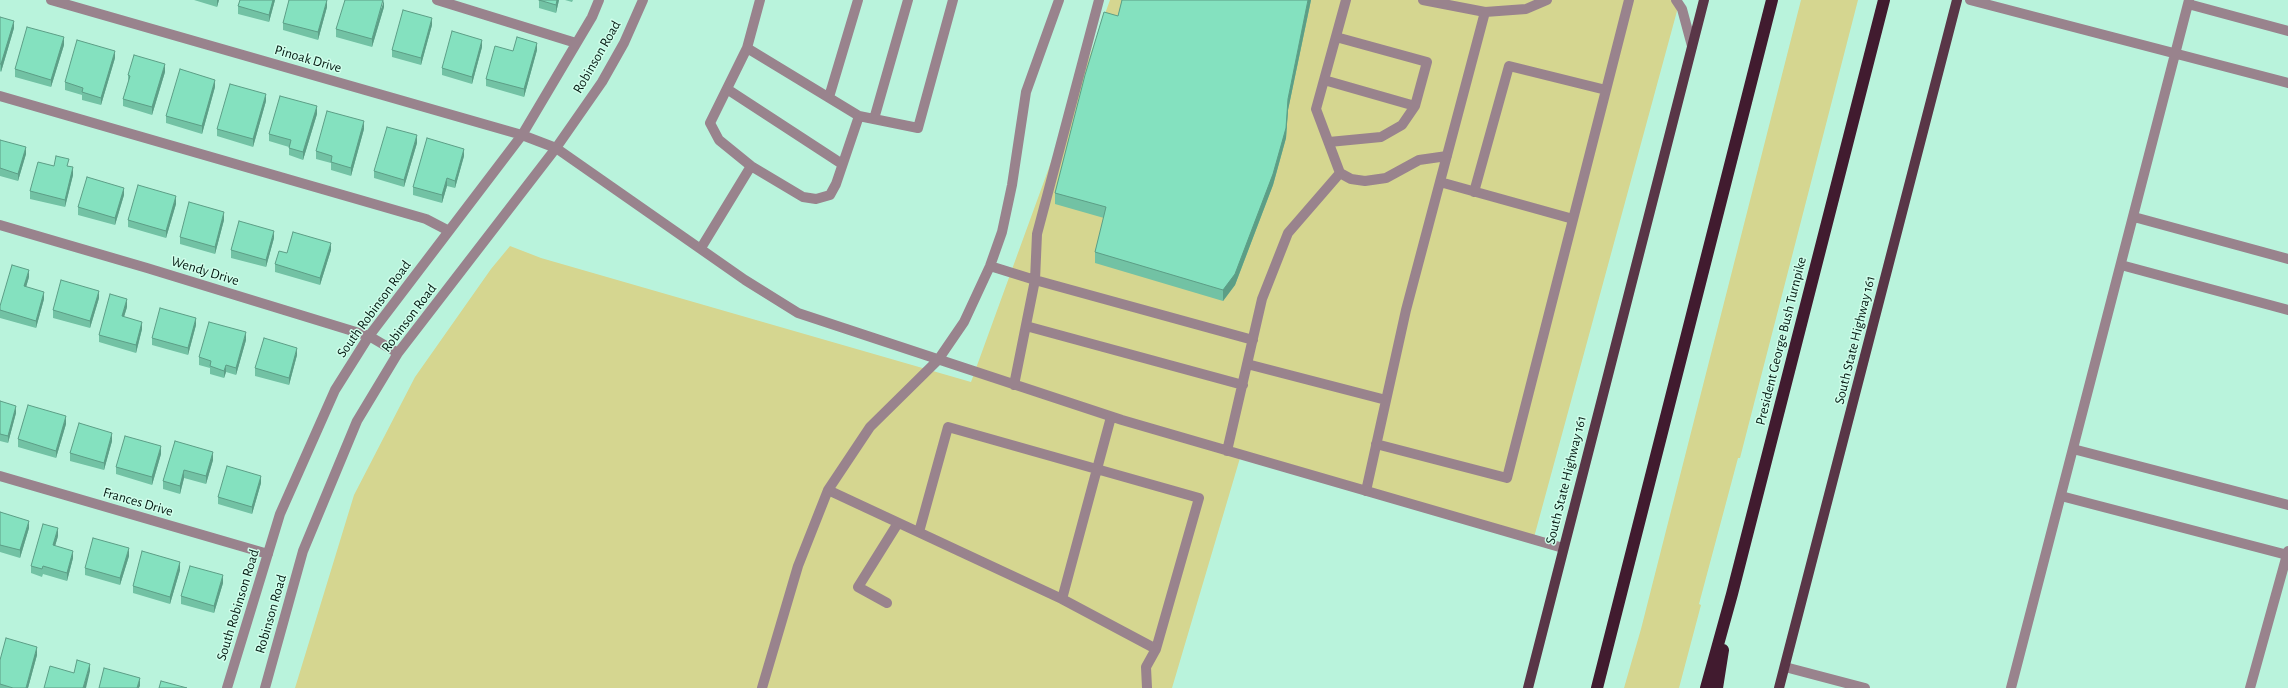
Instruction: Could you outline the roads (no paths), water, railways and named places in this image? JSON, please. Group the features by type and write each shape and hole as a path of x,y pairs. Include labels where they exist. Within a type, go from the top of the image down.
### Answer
{"highway":[{"path":"1597,688 1772,0"},
{"name":"President George Bush Turnpike","path":"1706,688 1732,594 1884,0"},
{"path":"1717,688 1732,594"}],"main road":[{"name":"South State Highway 161","path":"1528,688 1704,0"},
{"name":"South State Highway 161","path":"1779,688 1957,0"}],"street":[{"name":"Pinoak Drive","path":"51,0 522,135 556,148 798,313 1111,417 1563,548"},
{"path":"437,0 576,43"},
{"name":"South Robinson Road","path":"227,688 280,514 335,390 369,336 522,135 592,17 599,0"},
{"name":"Robinson Road","path":"265,688 303,551 357,421 398,353 556,148 602,82 624,43 643,0"},
{"path":"760,0 747,48 710,123 718,140 751,166 803,197 816,199 830,195 859,116"},
{"path":"829,97 858,0"},
{"path":"874,119 908,0"},
{"path":"747,48 859,116 918,128 954,0"},
{"path":"762,688 798,566 828,490 870,427 938,360 964,322 990,266 1002,232 1012,185 1026,92 1059,0"},
{"path":"1014,385 1035,280 1037,234 1099,0"},
{"path":"1346,0 1316,109 1340,173 1351,179 1365,182 1386,178 1419,160 1447,156"},
{"path":"1423,0 1485,12 1526,9 1547,0"},
{"path":"1376,444 1507,478 1629,0"},
{"path":"1676,0 1682,9 1692,46"},
{"path":"1970,0 2288,83"},
{"path":"2011,688 2134,217 2188,2 2288,31"},
{"path":"1366,491 1406,310 1485,12"},
{"path":"1329,142 1381,137 1402,125 1415,106 1427,62 1336,37"},
{"path":"1474,192 1509,66 1606,90"},
{"path":"1324,80 1415,106"},
{"path":"727,89 842,164"},
{"path":"0,96 426,218 449,231"},
{"path":"701,248 751,166"},
{"path":"1227,451 1262,299 1288,233 1340,173"},
{"path":"1440,182 1573,219"},
{"path":"2134,217 2288,259"},
{"name":"Wendy Drive","path":"0,226 147,268 369,336 398,353"},
{"path":"2121,265 2288,310"},
{"path":"990,266 1035,280 1253,340"},
{"path":"1026,326 1243,384"},
{"path":"1247,364 1386,400"},
{"path":"1062,599 1111,417"},
{"path":"919,532 948,427 1098,468 1199,498 1156,649 1146,667 1147,688"},
{"path":"2073,449 2288,505"},
{"name":"Frances Drive","path":"0,476 268,554"},
{"path":"828,490 1062,599 1156,649"},
{"path":"2061,496 2288,553 2250,688"},
{"path":"888,603 858,587 898,523"},
{"path":"1785,667 1858,687"}]}
